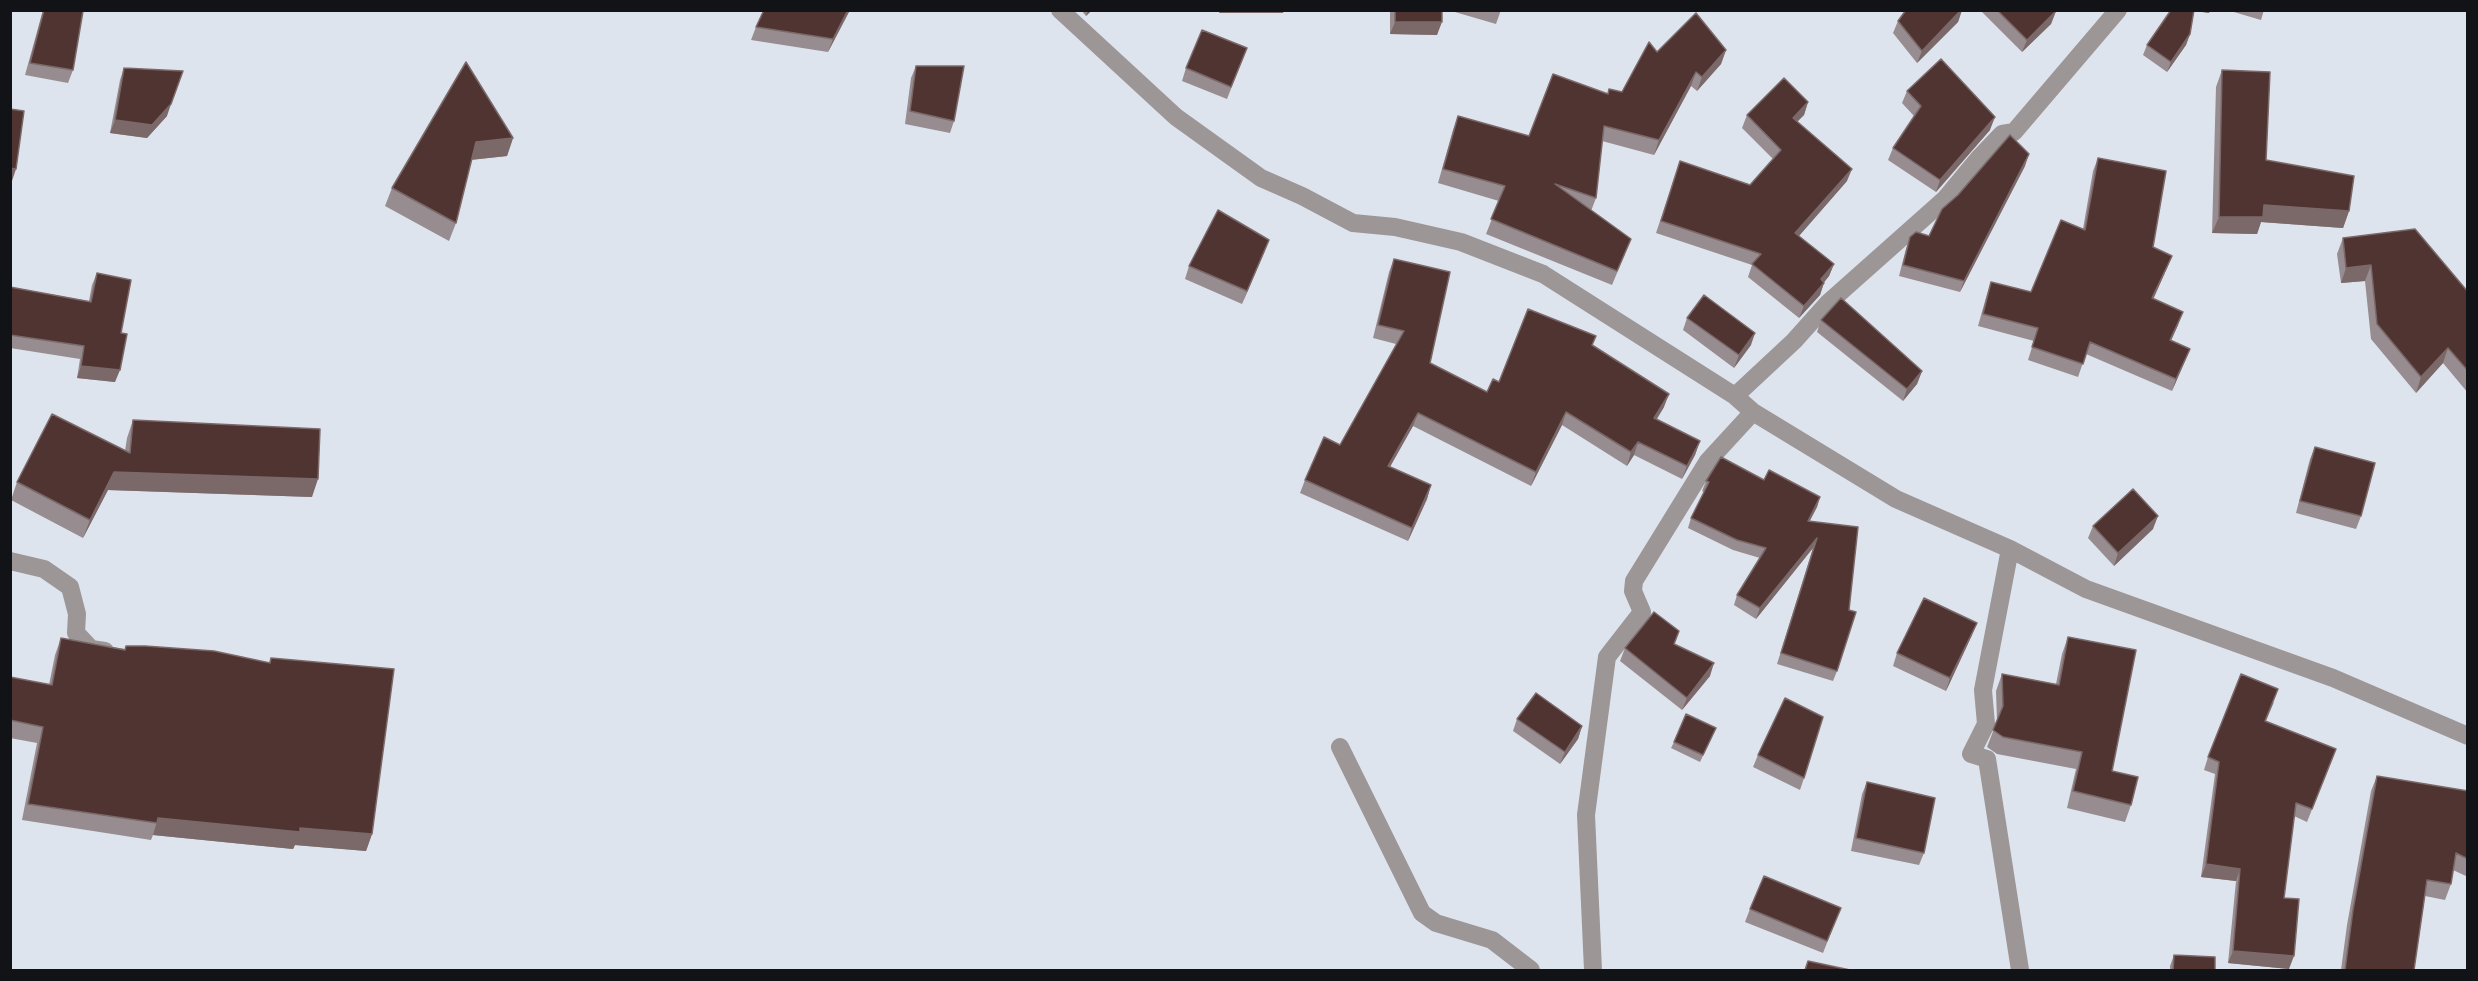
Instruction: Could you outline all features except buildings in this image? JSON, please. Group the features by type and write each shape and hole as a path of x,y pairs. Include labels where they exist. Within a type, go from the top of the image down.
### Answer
{"street":[{"path":"1060,10 1176,117 1261,178 1302,196 1353,223 1395,227 1461,242 1543,274 1735,396 1753,412 1896,499 2010,549 2086,589 2333,678 2468,736"},
{"path":"1735,396 1794,341 1828,303 1945,199 2002,134 2014,132 2118,10"},
{"path":"1593,970 1586,815 1607,657 1642,612 1633,591 1634,580 1708,461 1753,412"},
{"path":"2010,549 1983,690 1986,724 1971,754 1987,759 2020,970"},
{"path":"10,561 44,569 70,587 77,614 76,633 91,649 123,651"},
{"path":"1340,747 1422,913 1436,923 1492,940 1531,970"}]}
